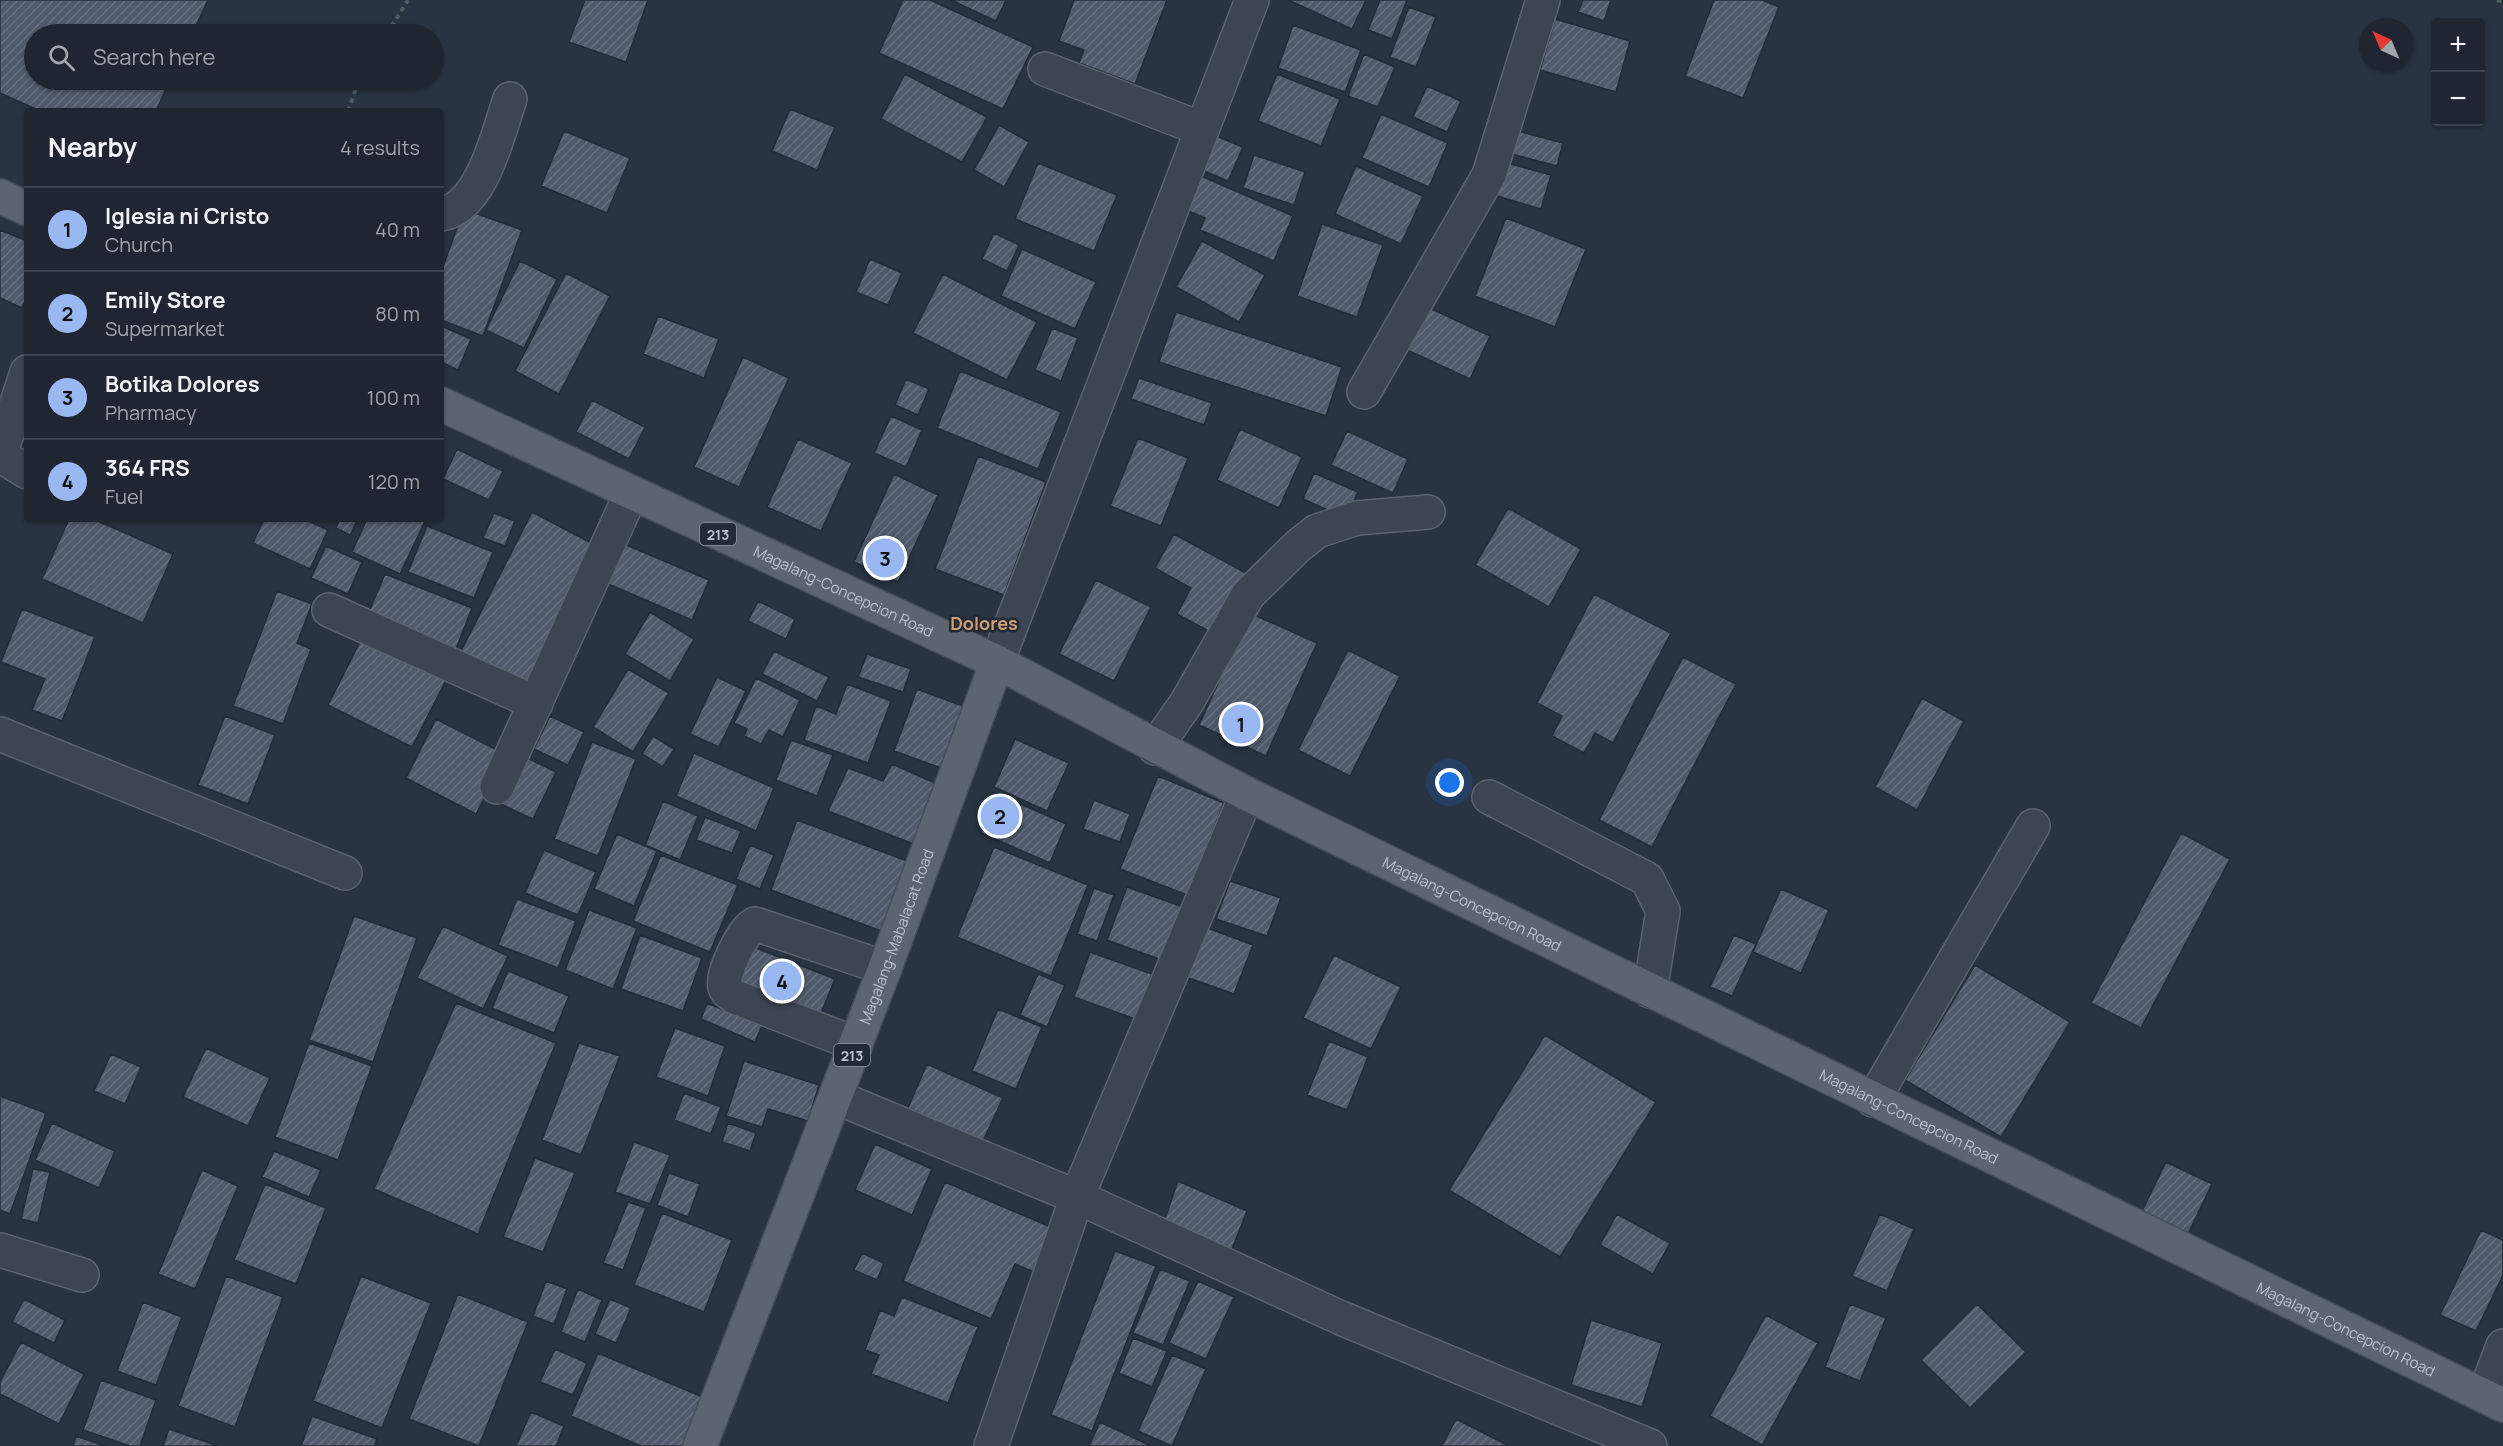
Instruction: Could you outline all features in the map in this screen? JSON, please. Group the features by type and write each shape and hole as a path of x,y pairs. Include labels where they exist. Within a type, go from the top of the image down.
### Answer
{"main road":[{"path":"0,196 24,207"},
{"name":"Magalang-Concepcion Road","path":"444,405 997,662 1155,748 1247,794 2494,1401"},
{"name":"Magalang-Mabalacat Road","path":"700,1446 885,968 997,662"}],"street":[{"path":"997,662 1252,0"},
{"path":"1364,392 1489,175 1543,0"},
{"path":"1044,69 1202,129"},
{"path":"444,213 459,207 470,196 483,175 510,99"},
{"path":"24,381 1,452 8,460 24,470"},
{"path":"497,787 631,494"},
{"path":"1155,748 1187,702 1248,595 1298,546 1317,531 1357,518 1428,512"},
{"path":"329,609 536,703"},
{"path":"0,734 345,873"},
{"path":"991,1446 1077,1197 1247,794"},
{"path":"1489,797 1647,879 1663,911 1650,991"},
{"path":"1873,1100 2033,826"},
{"path":"856,1044 735,997 726,990 724,985 731,961 744,933 748,927 755,924 885,968"},
{"path":"836,1097 1077,1197 1341,1318 1650,1446"},
{"path":"0,1250 82,1275"},
{"path":"2494,1401 2503,1346"}],"path":[{"path":"393,24 408,0"},
{"path":"2497,0 2503,2"},
{"path":"349,108 355,90"}],"building":[{"path":"0,0 208,0 197,24 24,24 24,90 165,90 157,108 33,108 0,93"},
{"path":"585,0 648,0 626,62 569,42"},
{"path":"903,0 930,0 1033,47 1003,109 879,53"},
{"path":"951,0 1006,0 996,21"},
{"path":"1074,0 1167,0 1135,84 1079,63 1084,50 1059,41"},
{"path":"1288,0 1366,0 1352,29"},
{"path":"1380,0 1407,0 1392,39 1368,30"},
{"path":"1583,0 1611,0 1604,21 1578,12"},
{"path":"1714,0 1762,0 1779,7 1743,98 1685,76"},
{"path":"1409,7 1436,17 1416,67 1390,57"},
{"path":"1555,19 1630,41 1616,92 1540,70"},
{"path":"1293,25 1361,50 1345,92 1278,68"},
{"path":"1364,54 1395,67 1378,107 1348,96"},
{"path":"905,74 987,117 962,162 881,119"},
{"path":"1277,74 1340,99 1321,146 1258,121"},
{"path":"1427,86 1461,101 1447,132 1413,117"},
{"path":"790,109 835,127 817,170 772,151"},
{"path":"1381,114 1448,143 1429,187 1362,158"},
{"path":"999,125 1029,142 1004,187 974,170"},
{"path":"564,131 630,158 607,213 541,186"},
{"path":"1518,131 1563,143 1557,166 1512,154"},
{"path":"1211,134 1243,147 1228,181 1197,168"},
{"path":"1254,155 1305,172 1294,205 1243,188"},
{"path":"1038,163 1117,195 1094,251 1015,219"},
{"path":"1507,163 1551,175 1541,209 1497,196"},
{"path":"1356,166 1423,196 1401,244 1335,214"},
{"path":"1201,176 1293,216 1274,261 1200,230 1205,218 1186,210"},
{"path":"464,209 522,230 483,336 444,321 444,264"},
{"path":"1506,218 1586,249 1555,327 1475,296"},
{"path":"1322,224 1383,245 1357,317 1297,296"},
{"path":"0,230 24,240 24,303 22,308 0,298"},
{"path":"994,233 1019,245 1007,271 982,259"},
{"path":"1202,241 1265,275 1239,322 1176,287"},
{"path":"1022,249 1096,282 1075,329 1001,296"},
{"path":"870,259 902,273 888,305 856,292"},
{"path":"520,261 557,279 524,348 486,330"},
{"path":"566,273 610,296 559,394 515,371"},
{"path":"943,274 1037,322 1007,380 913,333"},
{"path":"1423,305 1490,336 1470,379 1403,348"},
{"path":"1176,312 1342,367 1326,416 1159,362"},
{"path":"658,316 719,339 704,378 643,354"},
{"path":"444,327 471,339 458,370 444,363"},
{"path":"1052,328 1078,338 1061,381 1035,370"},
{"path":"743,357 789,378 739,487 694,467"},
{"path":"960,371 1061,412 1038,469 937,428"},
{"path":"1139,378 1212,403 1204,425 1131,399"},
{"path":"906,379 929,389 918,415 895,405"},
{"path":"592,400 645,427 629,459 576,432"},
{"path":"891,416 922,430 906,467 874,453"},
{"path":"1240,429 1302,457 1279,508 1217,480"},
{"path":"1347,431 1408,459 1393,493 1331,465"},
{"path":"1138,438 1188,458 1161,526 1110,506"},
{"path":"798,439 852,463 821,531 767,507"},
{"path":"457,449 503,471 489,500 444,479"},
{"path":"978,456 1046,482 1004,595 935,569"},
{"path":"1314,473 1358,492 1346,518 1303,499"},
{"path":"894,474 938,495 898,582 854,562"},
{"path":"1508,508 1581,549 1549,607 1475,565"},
{"path":"532,512 599,547 526,689 459,655"},
{"path":"494,513 515,521 505,546 483,538"},
{"path":"68,522 100,522 173,554 143,623 42,579"},
{"path":"263,522 311,522 328,530 310,569 253,543"},
{"path":"339,522 356,522 350,535 336,528"},
{"path":"366,522 425,522 400,574 352,552"},
{"path":"427,526 493,552 474,598 408,572"},
{"path":"1174,534 1246,573 1214,634 1177,614 1191,588 1155,568"},
{"path":"624,544 709,580 692,620 606,583"},
{"path":"326,546 362,562 348,594 311,578"},
{"path":"385,574 472,608 456,649 368,614"},
{"path":"1096,580 1151,607 1114,681 1059,654"},
{"path":"277,591 312,604 297,643 311,649 283,724 233,706"},
{"path":"1594,594 1671,633 1613,743 1595,733 1584,753 1552,736 1562,716 1537,703"},
{"path":"758,601 795,619 786,639 748,621"},
{"path":"22,609 95,637 62,721 32,710 45,679 1,662"},
{"path":"650,612 694,639 670,681 625,654"},
{"path":"1250,613 1317,643 1266,756 1199,725"},
{"path":"363,636 447,678 412,747 328,705"},
{"path":"1348,650 1400,676 1350,776 1298,750"},
{"path":"774,651 829,677 817,701 762,674"},
{"path":"867,654 911,669 903,692 858,677"},
{"path":"1683,657 1736,684 1652,847 1599,820"},
{"path":"628,669 669,693 633,752 593,727"},
{"path":"717,677 746,691 719,747 690,734"},
{"path":"756,678 800,700 783,737 769,730 761,744 744,736 747,729 734,723"},
{"path":"847,684 891,701 868,763 804,740 816,706 836,714"},
{"path":"917,689 976,711 952,772 894,751"},
{"path":"1922,698 1964,721 1917,810 1875,787"},
{"path":"225,716 275,735 248,804 198,785"},
{"path":"550,716 584,732 568,765 534,749"},
{"path":"436,719 507,755 476,814 406,778"},
{"path":"653,736 674,749 663,767 642,754"},
{"path":"1015,739 1069,763 1047,811 994,787"},
{"path":"791,740 833,755 817,796 776,780"},
{"path":"592,742 636,759 598,856 554,839"},
{"path":"694,753 774,788 756,831 676,796"},
{"path":"519,754 556,772 533,819 496,802"},
{"path":"892,764 942,786 916,845 828,811 848,768 883,781"},
{"path":"1158,776 1224,803 1187,895 1120,869"},
{"path":"997,794 1066,824 1050,863 981,833"},
{"path":"1094,800 1130,814 1120,842 1083,829"},
{"path":"663,801 698,816 680,860 645,845"},
{"path":"705,817 741,831 732,853 696,840"},
{"path":"797,820 910,862 884,932 771,890"},
{"path":"2181,833 2230,859 2141,1028 2091,1003"},
{"path":"617,834 657,851 634,906 594,889"},
{"path":"750,845 774,855 760,889 736,879"},
{"path":"994,847 1088,885 1051,976 957,937"},
{"path":"544,850 596,872 578,915 525,893"},
{"path":"661,855 738,885 710,952 633,921"},
{"path":"1230,881 1281,898 1267,936 1216,919"},
{"path":"1127,887 1186,908 1167,962 1107,940"},
{"path":"1094,888 1114,895 1097,941 1077,934"},
{"path":"1781,889 1829,910 1801,973 1753,952"},
{"path":"517,899 576,921 558,968 498,945"},
{"path":"589,910 637,928 613,989 565,970"},
{"path":"354,916 417,938 373,1062 309,1040"},
{"path":"443,926 508,956 483,1009 417,978"},
{"path":"1205,927 1253,945 1234,994 1186,977"},
{"path":"640,935 702,958 683,1011 621,989"},
{"path":"1734,935 1756,944 1732,996 1710,987"},
{"path":"751,946 835,979 821,1013 737,980"},
{"path":"1090,952 1152,974 1135,1019 1074,997"},
{"path":"1334,955 1401,987 1371,1049 1303,1018"},
{"path":"1975,965 2070,1022 2001,1137 1905,1080"},
{"path":"508,971 569,996 554,1033 492,1008"},
{"path":"1038,974 1065,985 1047,1027 1020,1015"},
{"path":"456,1003 556,1043 478,1234 374,1189"},
{"path":"707,1003 762,1026 755,1042 701,1019"},
{"path":"998,1009 1042,1027 1016,1089 972,1071"},
{"path":"675,1028 725,1046 708,1096 656,1077"},
{"path":"1545,1035 1656,1102 1560,1257 1449,1190"},
{"path":"1329,1041 1368,1057 1347,1110 1307,1095"},
{"path":"309,1043 372,1066 338,1160 275,1137"},
{"path":"579,1043 620,1056 581,1155 542,1140"},
{"path":"206,1048 270,1078 248,1126 183,1097"},
{"path":"111,1054 141,1067 125,1104 94,1091"},
{"path":"744,1061 819,1085 808,1121 768,1109 762,1127 726,1116"},
{"path":"927,1064 1003,1098 983,1141 908,1108"},
{"path":"684,1093 721,1107 711,1134 674,1120"},
{"path":"0,1096 46,1113 10,1214 0,1210"},
{"path":"52,1123 115,1151 99,1188 35,1160"},
{"path":"728,1123 756,1133 750,1151 722,1142"},
{"path":"634,1142 670,1155 650,1204 615,1192"},
{"path":"875,1144 932,1169 912,1215 855,1190"},
{"path":"274,1151 321,1170 309,1197 262,1177"},
{"path":"535,1158 575,1173 543,1252 503,1237"},
{"path":"2166,1162 2212,1184 2186,1238 2140,1215"},
{"path":"33,1169 50,1172 38,1223 21,1219"},
{"path":"202,1170 238,1186 195,1289 158,1274"},
{"path":"669,1173 700,1184 688,1217 657,1205"},
{"path":"1178,1181 1247,1211 1230,1254 1162,1227"},
{"path":"945,1182 1060,1231 1041,1275 1015,1264 991,1319 903,1281"},
{"path":"265,1184 326,1208 296,1284 234,1260"},
{"path":"628,1202 646,1208 623,1270 603,1263"},
{"path":"662,1213 732,1240 704,1312 634,1285"},
{"path":"1617,1214 1670,1243 1653,1274 1600,1245"},
{"path":"1880,1214 1914,1229 1887,1291 1852,1276"},
{"path":"2481,1230 2503,1240 2503,1275 2476,1331 2440,1315"},
{"path":"1115,1251 1156,1266 1092,1431 1051,1415"},
{"path":"862,1253 884,1263 877,1280 854,1270"},
{"path":"1160,1269 1190,1281 1163,1345 1133,1333"},
{"path":"226,1276 283,1297 235,1427 178,1406"},
{"path":"361,1276 431,1303 382,1428 313,1401"},
{"path":"546,1281 567,1289 554,1324 533,1316"},
{"path":"1198,1281 1234,1297 1206,1359 1169,1343"},
{"path":"578,1289 602,1300 585,1342 561,1332"},
{"path":"458,1294 528,1322 479,1446 409,1419"},
{"path":"902,1297 978,1327 948,1403 871,1374 879,1355 865,1350 880,1310 894,1316"},
{"path":"24,1299 65,1320 54,1343 12,1322"},
{"path":"610,1299 631,1308 616,1343 595,1334"},
{"path":"143,1302 182,1317 156,1385 117,1371"},
{"path":"1850,1304 1886,1318 1860,1381 1825,1367"},
{"path":"1977,1304 2026,1352 1970,1408 1921,1360"},
{"path":"1766,1315 1818,1343 1762,1445 1710,1416"},
{"path":"1591,1320 1662,1343 1642,1407 1571,1385"},
{"path":"1133,1338 1167,1351 1152,1387 1119,1373"},
{"path":"21,1342 84,1374 59,1424 0,1394 0,1382"},
{"path":"555,1349 587,1363 573,1395 540,1382"},
{"path":"598,1353 705,1398 684,1446 641,1446 571,1416"},
{"path":"1172,1355 1206,1369 1172,1446 1138,1431"},
{"path":"101,1380 156,1400 140,1446 130,1446 83,1430"},
{"path":"531,1412 564,1426 556,1446 516,1446"},
{"path":"312,1416 377,1439 374,1446 301,1446"},
{"path":"1456,1419 1509,1446 1442,1446"},
{"path":"1100,1422 1151,1446 1089,1446"},
{"path":"169,1429 218,1446 163,1446"},
{"path":"76,1436 105,1446 73,1446"}],"place":[{"name":"Botika Dolores","path":"885,558"},
{"name":"Iglesia ni Cristo","path":"1241,724"},
{"name":"Emily Store","path":"1000,816"},
{"name":"364 FRS","path":"782,981"}],"district":[{"name":"Dolores","path":"984,623"}]}
